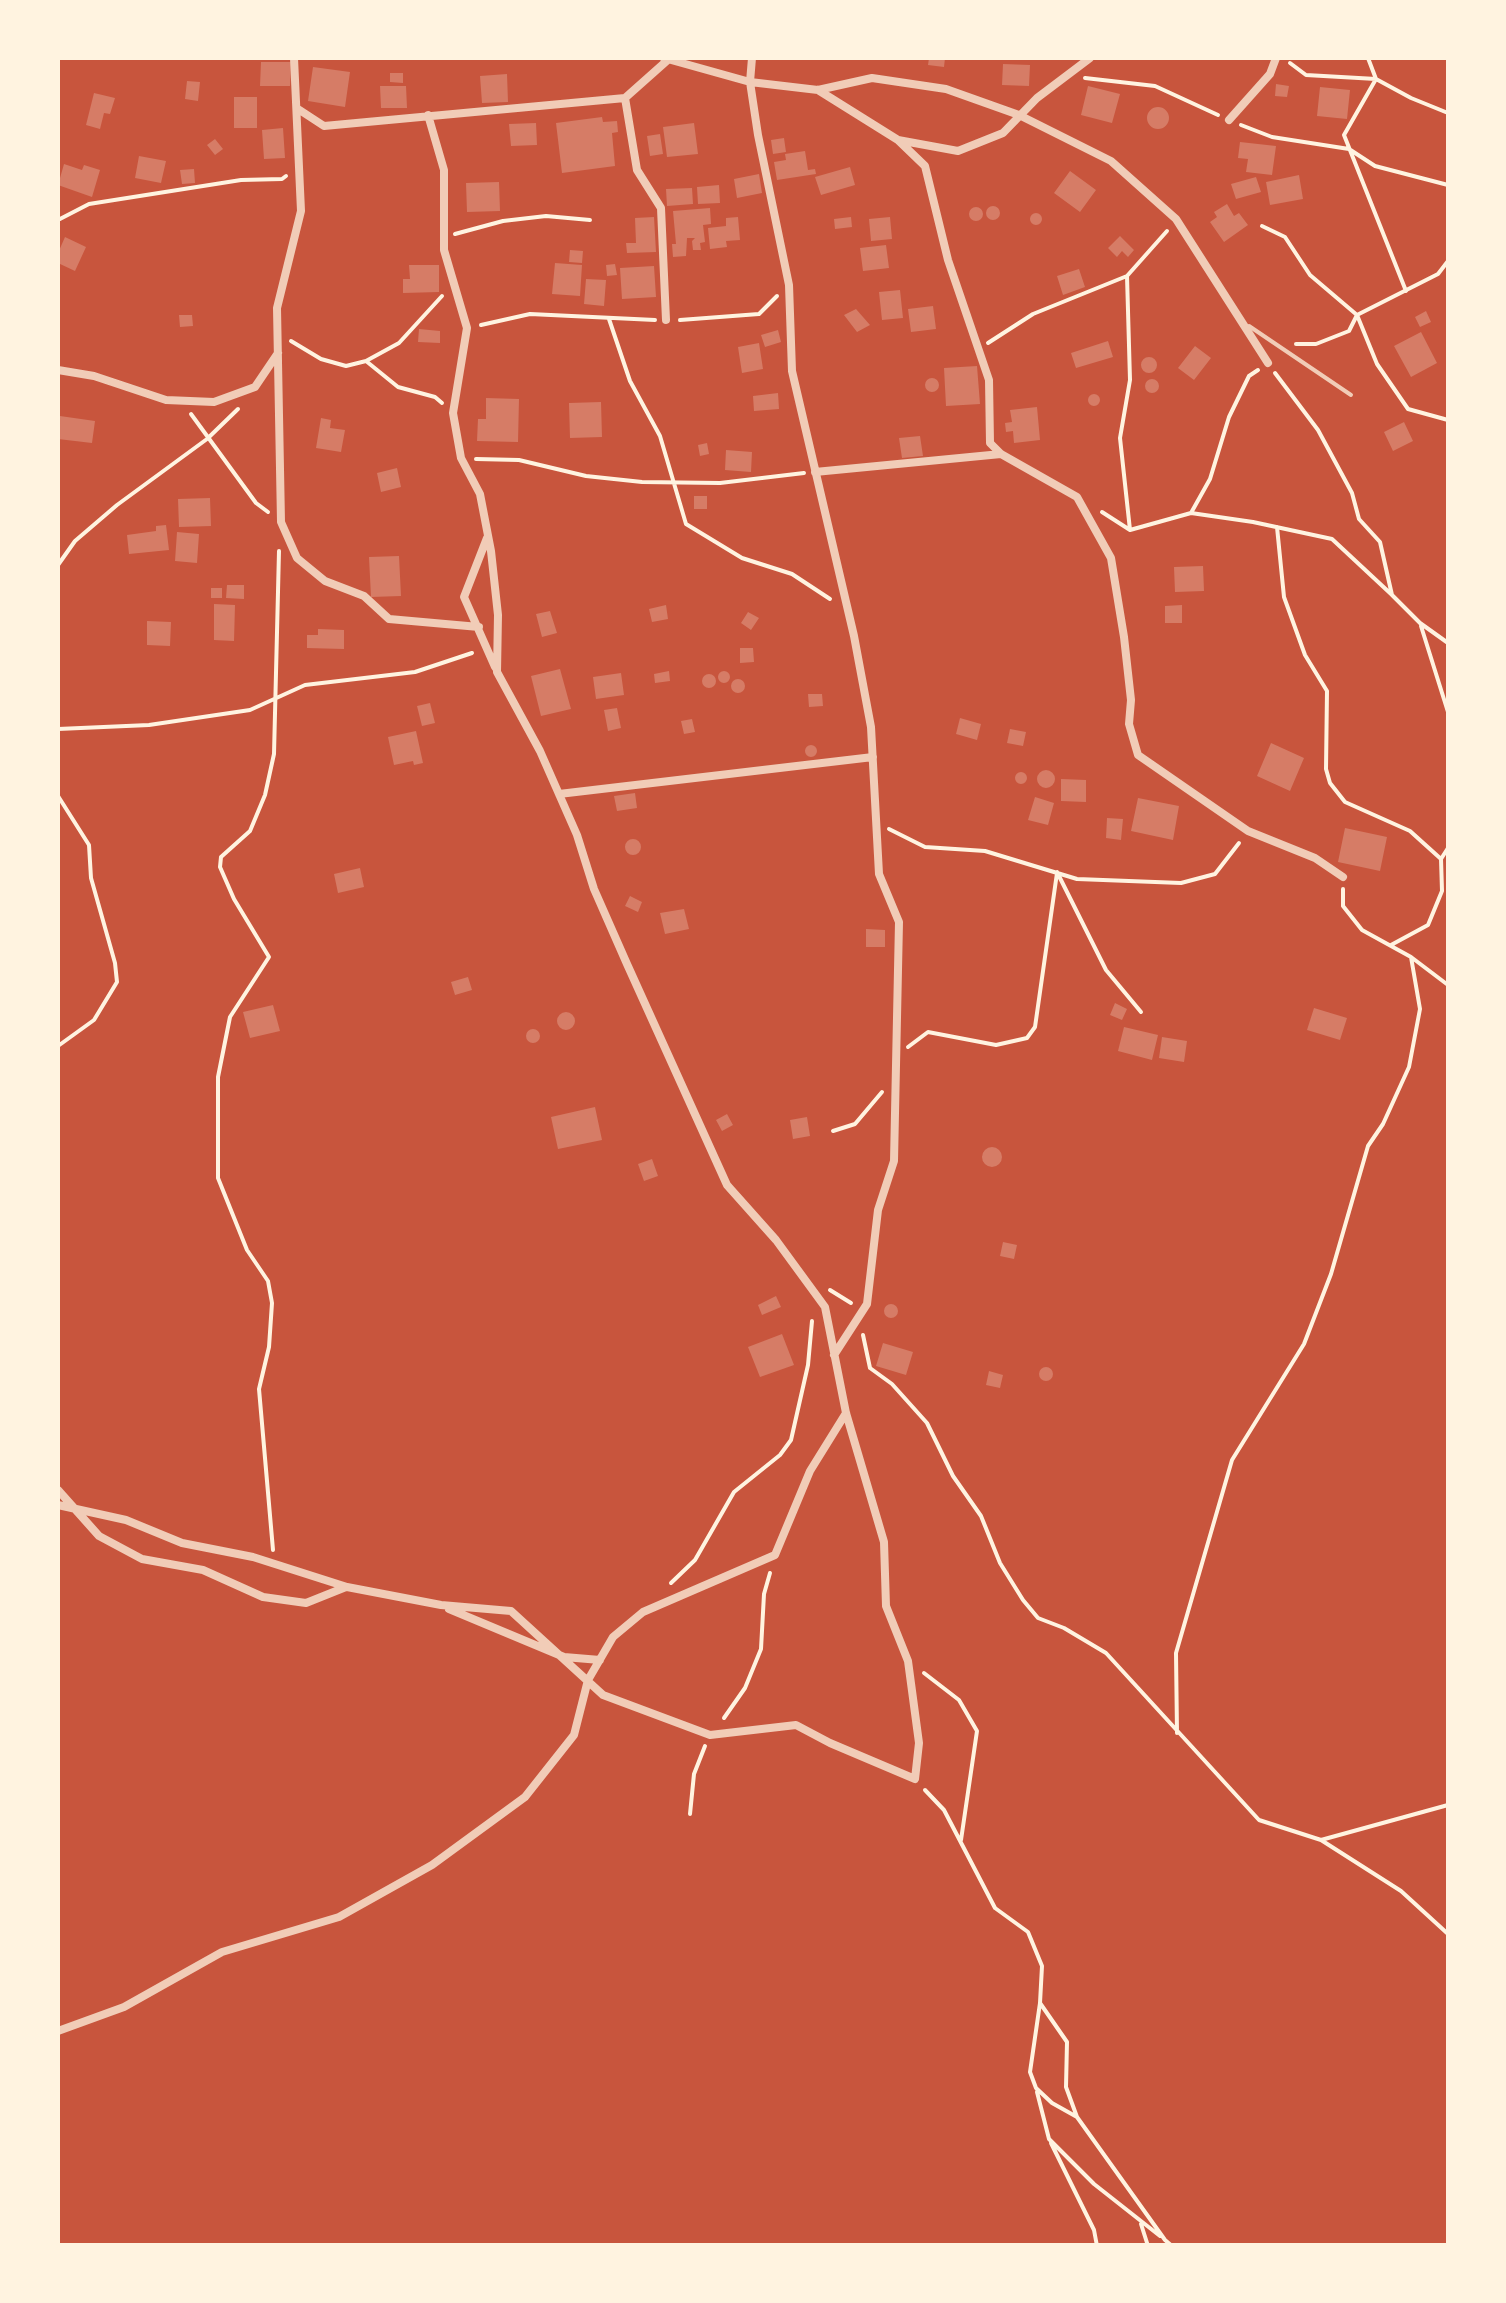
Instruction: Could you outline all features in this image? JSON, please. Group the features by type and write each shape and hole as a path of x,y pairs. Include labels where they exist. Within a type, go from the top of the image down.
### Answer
{"street":[{"path":"296,58 301,212 276,308 280,522 298,558 325,581 364,596 390,619 479,628"},
{"path":"298,109 324,126 624,98 667,58 750,82 818,90 872,78 946,89 1019,115 1111,161 1176,219 1268,362"},
{"path":"752,58 750,82 789,285 792,370 871,727 879,874 899,922 894,1161 878,1210 867,1304 834,1355"},
{"path":"898,140 958,151 1004,133 1019,115 1090,58"},
{"path":"1229,120 1270,74 1279,58"},
{"path":"818,90 898,140 925,166 948,260 990,380 990,444 1077,496 1111,558 1131,700 1129,724 1138,755 1248,831 1315,858 1343,877"},
{"path":"624,98 636,170 661,208 666,320"},
{"path":"428,115 444,170 444,250 466,328 453,413 461,458 480,494 488,536 498,615 497,672"},
{"path":"58,370 94,376 166,400 214,402 256,387 278,353"},
{"path":"815,472 1001,454"},
{"path":"58,1505 126,1520 182,1543 274,1564 347,1587 440,1605 511,1610 604,1695 710,1736 796,1724 830,1744 915,1779 918,1744 908,1661 886,1606 884,1542 846,1413 825,1307 727,1185 620,949 540,751 497,672 464,597 488,536"},
{"path":"559,794 873,757"},
{"path":"58,2031 124,2007 222,1952 339,1918 432,1865 525,1797 574,1736 588,1680 612,1637 643,1612 776,1554 810,1471 846,1413"},
{"path":"58,1490 99,1536 142,1560 203,1570 262,1597 306,1603 347,1587"},
{"path":"440,1605 564,1656 600,1660"}],"lane":[{"path":"1245,324 1351,396"}],"path":[{"path":"1279,58 1306,75 1376,79 1410,98 1448,112"},
{"path":"1368,58 1376,79"},
{"path":"1065,76 1155,86 1272,137 1350,149 1376,166 1448,186"},
{"path":"1376,79 1344,134 1406,291"},
{"path":"58,220 89,204 241,180 282,179 300,164"},
{"path":"444,250 455,234 502,221 546,216 590,220"},
{"path":"980,348 1033,314 1127,276 1176,219"},
{"path":"1262,226 1285,237 1310,275 1356,315 1377,364 1408,409 1448,420"},
{"path":"1276,343 1316,344 1350,332 1356,315 1438,274 1448,261"},
{"path":"1127,276 1130,380 1120,438 1130,530"},
{"path":"278,333 322,359 346,366 366,361 399,343 454,284"},
{"path":"466,328 530,314 666,320 759,314 789,285"},
{"path":"609,319 630,381 660,436 686,524 742,558 792,574 847,608"},
{"path":"366,361 398,388 435,397 453,413"},
{"path":"1191,514 1210,479 1229,417 1248,376 1268,362 1318,430 1352,493 1358,519 1380,542 1392,594"},
{"path":"58,564 75,540 229,421 256,387"},
{"path":"166,400 186,407 256,503 280,522 274,754 250,831 221,857 220,868 234,899 270,956 230,1017 218,1076 218,1178 247,1250 268,1282 272,1302 269,1347 259,1390 274,1564"},
{"path":"461,458 519,460 586,476 674,482 720,482 815,472"},
{"path":"1077,496 1130,530 1191,514 1332,538 1420,623 1448,643"},
{"path":"1276,527 1284,596 1304,654 1327,691 1326,769 1330,782 1345,802 1410,831 1441,860"},
{"path":"1420,623 1448,712"},
{"path":"58,729 150,725 250,710 305,685 416,672 487,648"},
{"path":"58,796 89,845 90,878 117,982 94,1020 58,1046"},
{"path":"876,822 925,847 985,851 1077,879 1181,883 1215,874 1248,831"},
{"path":"1391,945 1428,926 1442,891 1441,860 1448,848"},
{"path":"1057,872 1106,970 1141,1012"},
{"path":"896,1055 928,1032 996,1046 1027,1038 1035,1027 1057,872"},
{"path":"1343,877 1343,906 1362,930 1411,957 1448,986"},
{"path":"1177,1733 1176,1653 1232,1460 1304,1344 1331,1274 1368,1146 1383,1124 1408,1067 1420,1009 1411,957"},
{"path":"833,1130 856,1124 896,1077"},
{"path":"807,1280 848,1299 859,1316 870,1368 892,1384 927,1423 953,1476 981,1516 1000,1563 1038,1618 1064,1628 1106,1653 1259,1820 1322,1840 1401,1891 1448,1934"},
{"path":"669,1586 695,1560 734,1492 780,1456 791,1440 808,1364 816,1292"},
{"path":"690,1814 694,1774 710,1736 745,1688 761,1649 764,1594 776,1554"},
{"path":"908,1661 958,1700 977,1731 961,1842"},
{"path":"915,1779 944,1810 995,1908 1028,1932 1042,1966 1030,2072 1049,2138 1094,2230 1097,2246"},
{"path":"1322,1840 1448,1805"},
{"path":"1040,2003 1068,2042 1066,2088 1077,2117 1165,2240"},
{"path":"1036,2088 1052,2103 1077,2117"},
{"path":"1049,2138 1094,2184 1172,2246"},
{"path":"1139,2220 1148,2246"}],"building":[{"path":"929,58 945,58 944,67 928,65"},
{"path":"261,62 291,62 290,86 260,86"},
{"path":"1003,64 1030,65 1029,86 1002,85"},
{"path":"313,67 350,72 345,107 308,101"},
{"path":"390,73 403,73 403,83 390,82"},
{"path":"507,74 508,102 482,103 480,76"},
{"path":"187,81 200,82 198,101 185,99"},
{"path":"1276,84 1289,86 1287,97 1275,96"},
{"path":"380,86 406,86 407,108 381,108"},
{"path":"1088,86 1120,94 1112,123 1081,115"},
{"path":"1320,87 1350,90 1347,119 1317,116"},
{"path":"94,93 115,98 110,114 104,113 100,129 86,125"},
{"path":"234,97 257,97 257,128 234,128"},
{"path":"1158,107 1169,118 1158,129 1147,118"},
{"path":"602,117 603,122 617,121 618,132 612,133 615,166 562,173 556,123"},
{"path":"536,123 537,145 511,146 509,124"},
{"path":"694,123 698,154 667,157 663,127"},
{"path":"283,128 285,158 264,159 262,130"},
{"path":"660,134 663,154 650,156 647,136"},
{"path":"784,138 786,152 773,154 771,140"},
{"path":"215,139 223,149 215,155 207,145"},
{"path":"1240,142 1276,146 1272,175 1246,172 1248,159 1238,158"},
{"path":"805,151 808,170 815,169 816,174 777,180 774,162 786,160 785,154"},
{"path":"139,156 166,161 161,183 135,178"},
{"path":"64,164 100,170 92,197 58,185"},
{"path":"850,167 855,185 821,195 815,177"},
{"path":"194,169 195,183 182,184 180,170"},
{"path":"1070,171 1096,190 1080,212 1054,193"},
{"path":"759,174 762,193 737,198 734,179"},
{"path":"1299,175 1303,199 1270,205 1266,182"},
{"path":"1256,177 1261,192 1236,199 1231,184"},
{"path":"499,182 500,211 467,212 466,183"},
{"path":"719,185 720,203 698,204 697,187"},
{"path":"692,188 693,204 667,206 666,189"},
{"path":"1227,204 1234,216 1239,213 1248,225 1224,242 1210,222 1217,217 1214,212"},
{"path":"993,206 1000,213 993,220 986,213"},
{"path":"976,207 983,214 976,221 969,214"},
{"path":"710,208 711,224 703,225 705,242 700,243 701,250 693,250 695,238 687,238 686,256 673,257 673,211"},
{"path":"1036,213 1042,219 1036,225 1030,219"},
{"path":"654,217 656,252 627,253 626,243 636,243 635,218"},
{"path":"738,217 740,240 726,241 727,247 710,249 708,228 726,226 726,218"},
{"path":"851,217 852,227 835,229 834,219"},
{"path":"890,217 892,239 871,241 869,219"},
{"path":"1120,236 1134,250 1128,257 1122,251 1117,257 1108,248"},
{"path":"65,237 86,247 75,271 58,263"},
{"path":"886,245 889,268 863,271 860,248"},
{"path":"570,250 583,251 582,263 569,262"},
{"path":"555,263 582,265 580,296 552,294"},
{"path":"615,264 617,275 607,276 606,265"},
{"path":"409,265 439,265 439,292 403,293 403,279 410,279"},
{"path":"654,266 656,297 622,299 620,268"},
{"path":"1079,269 1085,287 1063,295 1057,276"},
{"path":"586,279 606,280 604,306 584,304"},
{"path":"900,290 903,318 882,320 879,292"},
{"path":"933,306 936,329 911,332 908,309"},
{"path":"856,309 870,325 857,332 844,315"},
{"path":"1426,311 1431,322 1420,327 1415,317"},
{"path":"179,315 192,315 193,326 180,327"},
{"path":"419,329 440,331 440,343 418,342"},
{"path":"778,330 781,342 765,347 761,335"},
{"path":"1421,332 1437,363 1411,377 1394,346"},
{"path":"1108,341 1113,357 1076,368 1071,353"},
{"path":"759,343 763,369 742,373 738,347"},
{"path":"1195,346 1211,358 1194,380 1178,368"},
{"path":"1149,357 1157,365 1149,373 1141,365"},
{"path":"977,366 980,404 946,406 944,368"},
{"path":"932,378 939,385 932,392 925,385"},
{"path":"1152,379 1159,386 1152,393 1145,386"},
{"path":"778,393 779,409 754,411 753,396"},
{"path":"1094,394 1100,400 1094,406 1088,400"},
{"path":"486,398 519,399 518,442 477,441 478,419 486,419"},
{"path":"601,402 602,437 570,438 569,403"},
{"path":"1037,407 1040,440 1014,443 1013,431 1006,432 1005,423 1012,422 1010,410"},
{"path":"60,416 95,421 92,443 58,439"},
{"path":"321,418 331,420 330,428 345,430 341,452 316,448"},
{"path":"1404,422 1413,441 1393,451 1384,432"},
{"path":"920,436 923,456 902,458 899,438"},
{"path":"707,443 709,454 700,456 698,445"},
{"path":"726,450 752,452 751,472 725,470"},
{"path":"397,468 401,487 381,492 377,473"},
{"path":"694,496 707,496 707,509 694,509"},
{"path":"210,498 211,526 179,527 178,499"},
{"path":"166,525 169,550 129,554 127,535 156,531 156,526"},
{"path":"177,532 199,534 197,563 175,561"},
{"path":"399,556 401,596 371,597 369,557"},
{"path":"1203,566 1204,591 1175,592 1174,567"},
{"path":"227,585 244,585 244,599 226,598"},
{"path":"211,588 222,588 222,598 211,598"},
{"path":"214,604 235,605 234,641 214,640"},
{"path":"666,605 668,619 652,622 649,609"},
{"path":"1182,605 1182,623 1165,623 1165,606"},
{"path":"550,611 557,633 542,637 536,614"},
{"path":"748,612 759,618 751,630 741,623"},
{"path":"147,621 171,622 170,646 147,645"},
{"path":"318,629 344,630 344,649 307,648 307,635 318,635"},
{"path":"740,648 753,648 754,662 740,663"},
{"path":"560,669 571,709 541,716 531,676"},
{"path":"669,671 670,681 655,683 654,674"},
{"path":"719,672 729,672 729,682 719,682"},
{"path":"621,673 624,695 596,699 593,677"},
{"path":"709,674 716,681 709,688 702,681"},
{"path":"738,679 745,686 738,693 731,686"},
{"path":"808,694 822,694 823,706 809,707"},
{"path":"430,703 435,723 422,726 417,706"},
{"path":"617,708 621,728 608,731 604,710"},
{"path":"960,718 981,724 977,740 956,734"},
{"path":"692,719 695,732 684,734 681,721"},
{"path":"1010,729 1026,732 1023,746 1007,743"},
{"path":"416,731 423,763 394,765 388,737"},
{"path":"1271,743 1304,758 1290,791 1257,776"},
{"path":"811,745 817,751 811,757 805,751"},
{"path":"1046,770 1055,779 1046,788 1037,779"},
{"path":"1016,773 1026,773 1026,783 1016,783"},
{"path":"1061,779 1086,780 1086,802 1061,801"},
{"path":"635,793 637,808 617,811 614,796"},
{"path":"1035,797 1054,803 1048,825 1028,820"},
{"path":"1138,798 1179,806 1173,840 1131,831"},
{"path":"1107,818 1123,819 1121,840 1106,838"},
{"path":"1345,828 1387,837 1380,871 1338,862"},
{"path":"633,839 641,847 633,855 625,847"},
{"path":"360,868 364,887 338,893 334,874"},
{"path":"630,896 642,902 638,912 625,906"},
{"path":"684,909 689,929 665,934 660,913"},
{"path":"866,929 885,930 885,947 866,947"},
{"path":"468,977 472,990 455,995 451,982"},
{"path":"1115,1003 1127,1009 1122,1020 1110,1015"},
{"path":"273,1005 280,1031 250,1038 243,1012"},
{"path":"1314,1008 1347,1018 1340,1040 1307,1030"},
{"path":"566,1012 573,1014 573,1028 566,1030 559,1028 557,1021 559,1014"},
{"path":"1124,1027 1158,1035 1152,1060 1118,1051"},
{"path":"533,1029 540,1036 533,1043 526,1036"},
{"path":"1162,1037 1187,1041 1184,1062 1159,1058"},
{"path":"595,1107 602,1140 558,1149 551,1117"},
{"path":"727,1114 733,1125 722,1131 716,1120"},
{"path":"807,1117 810,1136 793,1139 790,1120"},
{"path":"992,1147 1002,1157 992,1167 982,1157"},
{"path":"652,1159 658,1176 644,1181 638,1164"},
{"path":"1003,1242 1017,1245 1014,1259 1000,1256"},
{"path":"776,1296 781,1307 762,1315 758,1305"},
{"path":"891,1304 898,1311 891,1318 884,1311"},
{"path":"782,1334 794,1365 760,1377 748,1347"},
{"path":"883,1343 913,1352 906,1375 876,1366"},
{"path":"1046,1367 1053,1374 1046,1381 1039,1374"},
{"path":"989,1371 1003,1375 1000,1388 986,1385"}]}
